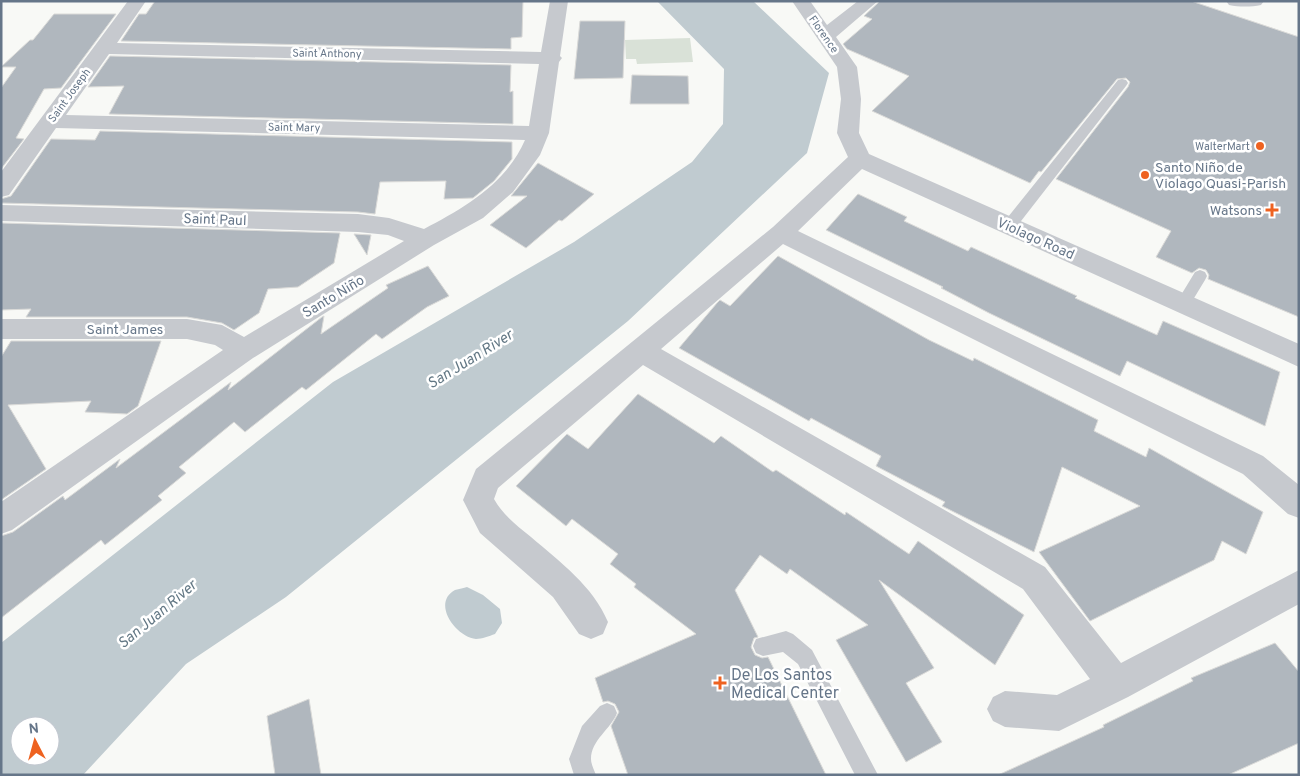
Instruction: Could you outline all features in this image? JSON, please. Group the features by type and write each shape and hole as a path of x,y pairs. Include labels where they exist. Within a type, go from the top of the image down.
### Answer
{"street":[{"name":"Saint Joseph","path":"1,189 137,1"},
{"name":"Santo Niño","path":"1,520 244,350 426,239 475,212 506,186 529,154 538,133 552,58 559,1"},
{"name":"Florence","path":"802,1 847,67 851,100 848,133 860,160"},
{"path":"826,36 869,1"},
{"path":"1235,1 1256,1"},
{"name":"Saint Anthony","path":"103,48 552,58"},
{"name":"Saint Mary","path":"50,121 538,133"},
{"path":"591,622 564,586 491,523 478,500 487,479 781,233 846,170 860,160"},
{"name":"Violago Road","path":"860,160 1299,356"},
{"name":"Saint Paul","path":"1,213 358,223 389,227 426,239"},
{"path":"781,233 1253,465 1299,504"},
{"name":"Saint James","path":"1,329 187,329 222,336 244,350"},
{"path":"642,351 1034,578 1116,685"},
{"path":"1005,709 1059,713 1116,685 1299,586"}],"lane":[{"path":"1009,226 1122,83"},
{"path":"1184,304 1200,276"},
{"path":"763,646 786,641 805,657 867,775"},
{"path":"585,775 580,759 589,733 607,713"}],"shaded area":[{"path":"690,38 693,62 637,64 636,59 626,59 625,40"}],"water":[{"name":"San Juan River","path":"657,1 753,1 829,73 807,153 628,321 286,597 186,664 83,775 1,775 1,643 333,382 574,242 692,162 723,124 724,69"},
{"path":"467,587 483,595 500,609 502,623 495,634 478,639 468,637 454,626 449,619 445,603 448,596 455,590"}],"building":[{"path":"155,1 523,1 522,37 511,38 511,49 121,41 139,14 146,14"},
{"path":"880,1 1191,1 1299,37 1299,317 1208,279 1209,275 1206,270 1199,268 1192,273 1156,257 1171,231 1056,179 1128,87 1130,82 1126,78 1117,79 1030,183 872,111 909,76 847,49 843,44 872,19 864,16"},
{"path":"54,14 116,14 61,88 44,89 16,138 24,139 1,169 1,88 16,67 1,67 30,40 33,40"},
{"path":"580,21 625,21 623,78 574,79"},
{"path":"110,56 511,65 510,92 513,91 513,124 109,114 124,86 88,87"},
{"path":"632,75 688,76 689,104 630,104"},
{"path":"100,131 512,142 512,159 494,181 473,198 444,199 446,181 380,182 375,214 1,203 1,199 11,196 51,139 95,140"},
{"path":"538,163 594,194 526,248 490,225 527,196 511,196"},
{"path":"858,194 907,217 904,221 968,251 971,247 1077,296 1075,298 1157,335 1163,321 1280,372 1265,426 1127,361 1120,376 989,313 941,288 943,287 826,230"},
{"path":"1,223 340,233 334,263 298,287 268,289 259,313 234,330 222,323 187,317 26,317 31,309 1,310"},
{"path":"354,234 371,235 367,255"},
{"path":"778,256 929,340 973,361 974,358 1098,420 1094,431 1146,457 1149,448 1263,512 1246,554 1222,541 1214,560 1090,621 1039,552 1140,506 1062,467 1034,552 942,506 945,502 876,466 881,456 811,418 809,421 679,348 720,300 730,306"},
{"path":"428,266 449,296 427,307 382,339 376,334 306,390 302,387 245,432 234,422 179,467 186,473 158,496 162,500 105,545 101,540 1,618 1,536 13,532 63,496 65,500 120,459 116,468 231,382 228,390 322,317 324,316 321,334 388,288 386,285"},
{"path":"11,341 161,341 138,406 127,414 85,412 91,401 8,405 46,469 1,500 1,357"},
{"path":"638,394 714,443 721,436 773,472 776,470 845,515 846,512 909,554 918,541 1024,615 995,665 879,580 934,668 906,683 942,742 906,762 836,640 868,625 790,569 787,574 760,555 735,590 758,637 754,638 751,647 755,655 762,658 768,657 826,775 628,775 611,726 619,712 615,704 608,701 603,702 595,678 696,634 634,587 636,584 610,564 618,554 572,519 566,526 516,486 567,434 588,449"},
{"path":"1275,643 1299,672 1299,743 1228,775 998,775 1104,727 1103,725 1193,681 1191,678"},
{"path":"309,699 321,775 275,775 267,716"}],"place":[{"name":"WalterMart","path":"1260,146"},
{"name":"Santo Niño de Violago Quasi-Parish","path":"1145,175"},
{"name":"Watsons","path":"1272,210"},
{"name":"De Los Santos Medical Center","path":"720,683"}]}
